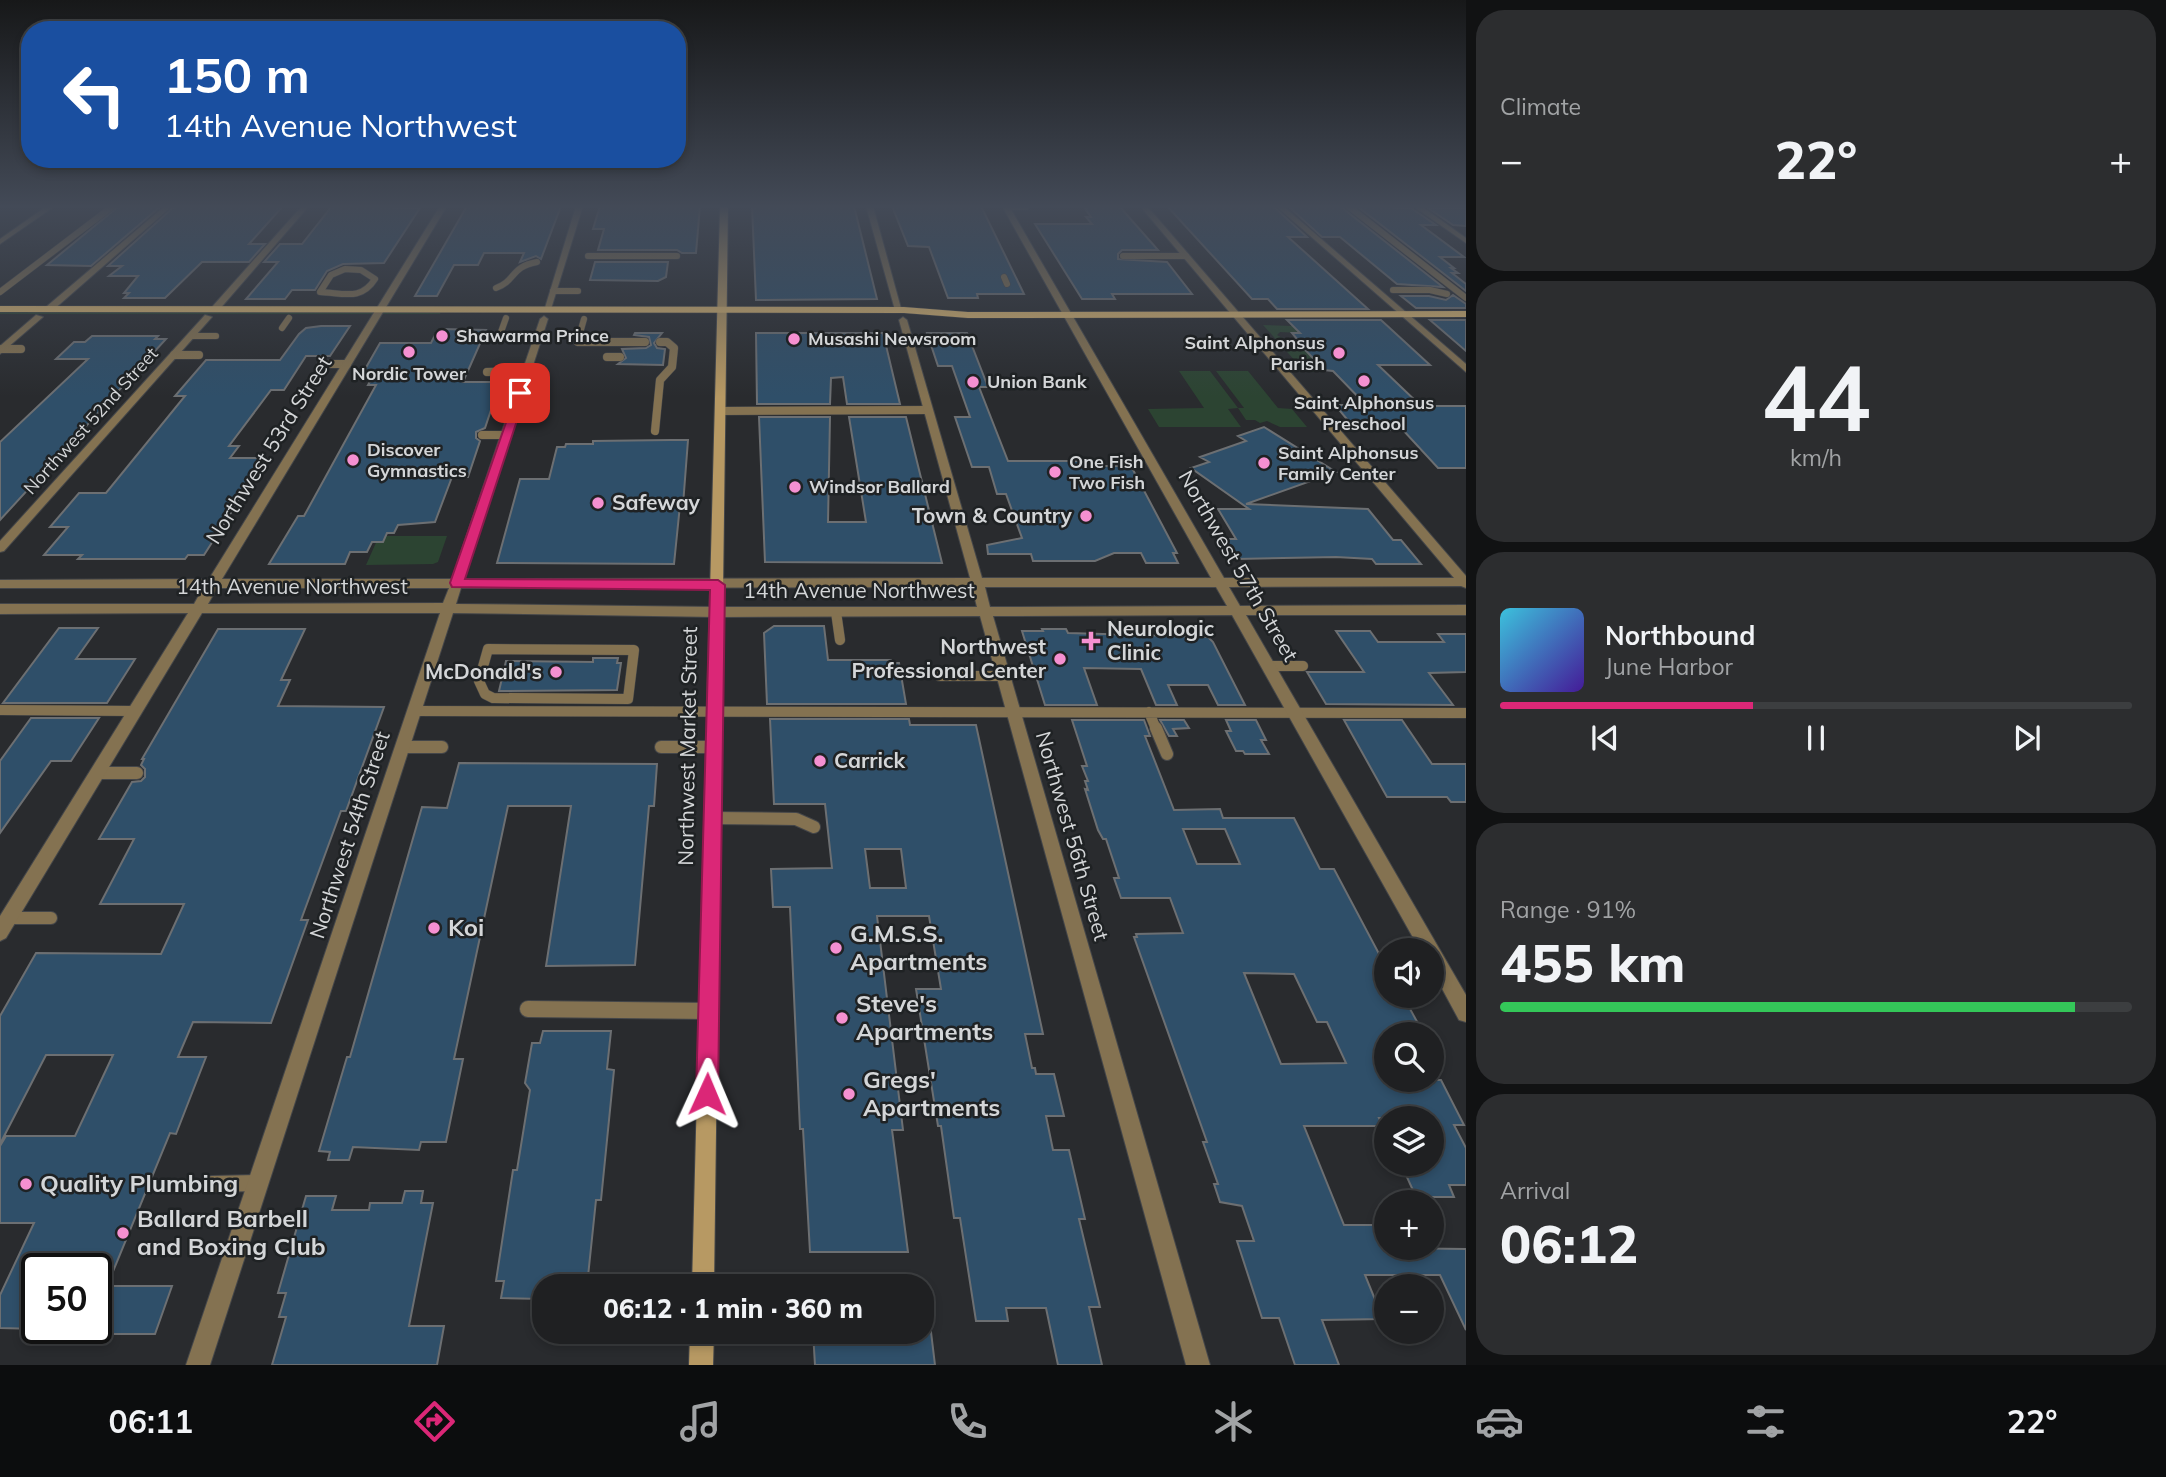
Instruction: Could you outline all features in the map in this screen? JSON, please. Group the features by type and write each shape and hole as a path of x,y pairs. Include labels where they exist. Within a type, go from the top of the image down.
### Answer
{"main road":[{"name":"Northwest Market Street","path":"703,1274 723,270"},
{"path":"0,309 378,314 1466,314"},
{"path":"0,317 211,313 289,318 378,314 506,318 546,314 584,319 722,314"},
{"path":"701,1365 702,1344"}],"street":[{"path":"49,309 95,270"},
{"name":"Northwest 52nd Street","path":"0,548 249,270"},
{"name":"Northwest 53rd Street","path":"0,932 405,270"},
{"name":"Northwest 54th Street","path":"198,1365 560,270"},
{"name":"Northwest 56th Street","path":"888,270 1198,1365"},
{"name":"Northwest 57th Street","path":"1041,270 1424,938"},
{"path":"1198,270 1465,583"},
{"path":"1353,270 1466,369"},
{"path":"1,350 39,317"},
{"name":"14th Avenue Northwest","path":"0,584 1465,583"},
{"name":"14th Avenue Northwest","path":"0,609 449,608 717,612 1466,610"},
{"name":"Northwest 57th Street","path":"1444,974 1466,1013"}],"lane":[{"path":"0,292 29,270"},
{"path":"345,270 361,270 375,279 364,293 344,294 322,294 320,290 331,275 345,270"},
{"path":"496,288 506,284 514,270"},
{"path":"1430,270 1466,298"},
{"path":"1393,290 1430,290 1447,295"},
{"path":"553,291 578,291"},
{"path":"282,328 289,318"},
{"path":"501,332 506,318"},
{"path":"584,319 578,342 645,342"},
{"path":"191,336 216,336"},
{"path":"655,430 660,380 672,367 669,356 674,348 667,342 660,342"},
{"path":"1,350 20,349"},
{"path":"174,355 199,355"},
{"path":"607,357 620,356"},
{"path":"321,364 347,364"},
{"path":"487,372 527,372"},
{"path":"720,411 928,410"},
{"path":"482,435 506,435"},
{"path":"836,612 840,640"},
{"path":"488,649 634,650 628,699 493,698 485,694 479,681 488,649"},
{"path":"1269,666 1303,666"},
{"path":"939,676 1003,676"},
{"path":"0,710 135,711"},
{"path":"415,712 1466,713"},
{"path":"1149,712 1167,754"},
{"path":"402,747 442,747"},
{"path":"662,747 715,747"},
{"path":"97,773 137,773"},
{"path":"713,818 796,819 814,827"},
{"path":"9,918 51,918"},
{"path":"528,1009 709,1011"},
{"path":"212,1184 258,1183"}],"green space":[{"path":"0,311 441,312 0,314"},
{"path":"1263,325 1292,326 1300,333 1280,332 1277,335 1284,339 1295,339 1299,346 1306,346 1325,372 1305,372"},
{"path":"1179,371 1210,371 1238,408 1228,409 1241,427 1159,427 1148,409 1204,408"},
{"path":"1216,371 1248,371 1278,408 1292,409 1307,427 1280,427 1267,421 1260,423 1246,420 1238,408 1244,408"},
{"path":"379,536 447,536 438,562 433,564 366,565"}],"building":[{"path":"117,270 194,270 165,298 124,298 129,293 124,293 138,276 109,276"},
{"path":"271,270 330,270 315,290 292,290 285,299 246,299"},
{"path":"430,270 451,270 437,296 415,296"},
{"path":"593,270 667,270 666,277 658,281 590,280"},
{"path":"755,270 870,270 877,299 756,300"},
{"path":"937,270 1012,270 1024,294 977,294 978,298 948,298"},
{"path":"1064,270 1173,270 1192,294 1112,294 1115,299 1082,299"},
{"path":"1225,270 1324,270 1368,309 1277,309 1268,299 1252,299"},
{"path":"1380,270 1421,270 1443,287 1397,284"},
{"path":"1439,270 1453,270 1458,273 1452,273 1466,284 1466,291"},
{"path":"1453,295 1466,304 1466,308 1416,308 1401,296 1429,296 1446,300"},
{"path":"1287,320 1381,320 1430,365 1378,365 1421,406 1466,406 1466,468 1438,468 1403,430 1356,430 1335,405 1366,405 1333,371 1324,370 1295,339 1292,333 1300,333"},
{"path":"1430,320 1466,320 1466,351"},
{"path":"350,326 330,356 306,356 284,390 271,390 229,446 239,446 230,458 266,458 204,555 188,555 185,559 78,559 82,555 44,555 68,527 50,527 79,493 106,493 185,396 175,396 206,360 280,360 306,328"},
{"path":"486,330 463,382 498,382 485,428 476,432 476,438 480,441 468,477 452,477 435,522 398,525 394,533 387,533 383,542 372,542 367,552 350,552 345,564 269,564 298,516 304,516 376,385 368,385 372,378 360,378 380,343 431,343 437,331"},
{"path":"662,333 654,343 657,348 665,349 663,365 618,364 626,358 622,349 646,348 651,345 649,337 634,335"},
{"path":"756,333 883,333 900,404 847,404 843,377 831,378 830,404 757,404"},
{"name":"Town & Country","path":"927,333 967,333 988,387 979,387 1008,461 1083,461 1085,466 1131,466 1177,553 1173,553 1178,563 1146,563 1141,553 1114,553 1095,561 1033,561 1031,554 988,554 987,545 1022,538 1006,494 997,494 989,467 972,467 955,417 970,417 952,366 938,366"},
{"path":"92,336 158,336 155,339 166,339 0,520 0,442 88,359 56,359 74,342 85,342"},
{"name":"Windsor Ballard","path":"759,417 830,417 828,522 866,522 849,417 906,417 942,563 765,562"},
{"path":"1264,427 1336,472 1246,504 1368,509 1393,540 1401,540 1421,564 1376,564 1372,559 1336,557 1236,559 1223,539 1236,539 1218,509 1249,509 1191,468 1209,462 1200,457 1246,441 1238,436"},
{"name":"Safeway","path":"688,440 683,505 680,505 674,564 497,563 520,479 549,479 557,447 565,447 566,444 593,444 593,441"},
{"path":"774,626 824,626 828,660 891,660 892,663 899,663 906,704 767,704 764,633"},
{"path":"59,628 98,628 76,659 135,659 107,703 3,703"},
{"path":"218,629 305,629 281,680 290,680 278,706 384,707 346,811 341,811 301,920 308,920 271,1023 193,1022 178,1057 206,1057 176,1134 170,1133 112,1274 112,1253 21,1253 21,1329 0,1328 0,1295 34,1223 0,1223 0,1146 6,1136 75,1136 113,1055 46,1055 0,1144 0,1016 36,953 161,954 184,904 100,904 134,839 99,839 132,782 141,781 145,777 142,759"},
{"path":"1042,629 1066,629 1068,633 1208,637 1245,705 1218,705 1208,685 1168,685 1177,705 1156,705 1141,669 1084,668 1097,705 1045,705 1022,631 1043,631"},
{"path":"1336,631 1370,631 1378,642 1444,642 1438,634 1466,634 1466,672 1429,673 1453,705 1326,704 1307,672 1364,672"},
{"name":"McDonald's","path":"593,658 618,658 617,663 621,663 617,690 499,691 506,661 593,662"},
{"path":"31,718 99,718 71,761 51,761 0,833 0,761"},
{"path":"770,719 909,719 910,725 976,725 1043,1034 1025,1034 1032,1068 1035,1068 1036,1074 1054,1074 1064,1116 1046,1116 1053,1150 1069,1150 1085,1219 1079,1219 1100,1307 1089,1307 1102,1365 1058,1365 1046,1308 1006,1308 1008,1321 976,1321 960,1218 954,1218 941,1126 938,1126 916,989 941,989 929,916 877,916 903,1130 892,1130 908,1252 810,1252 803,1129 800,1129 790,907 773,907 771,869 832,868 825,804 774,804","holes":["865,849 901,849 906,888 870,888"]},
{"path":"1072,720 1144,720 1150,736 1145,736 1174,810 1220,809 1223,818 1294,818 1320,869 1334,869 1374,944 1374,1008 1410,1008 1417,1022 1374,1022 1374,1092 1444,1092 1444,1086 1464,1125 1454,1125 1466,1148 1466,1185 1449,1185 1454,1197 1444,1197 1444,1190 1413,1190 1406,1176 1444,1176 1444,1106 1374,1106 1374,1126 1304,1126 1344,1225 1374,1225 1374,1260 1444,1260 1444,1249 1466,1249 1466,1330 1444,1283 1444,1274 1365,1275 1374,1297 1374,1319 1322,1320 1339,1365 1295,1365 1279,1318 1262,1318 1237,1241 1254,1241 1242,1206 1220,1202 1214,1184 1218,1184 1203,1142 1207,1142 1134,937 1137,937 1136,934 1183,933 1170,898 1121,898 1114,878 1119,878 1106,839 1103,839 1098,830 1085,789 1088,790 1085,781 1088,781 1082,766 1087,766","holes":["1183,829 1225,829 1240,864 1197,864","1244,973 1294,974 1317,1022 1327,1022 1346,1063 1281,1064"]},
{"path":"1160,720 1184,720 1189,728 1173,729 1177,736 1169,736"},
{"path":"1226,720 1256,720 1266,740 1261,740 1269,754 1245,754 1243,751 1236,751 1226,731 1231,731"},
{"path":"1344,720 1402,720 1432,764 1466,764 1466,802 1451,802 1447,797 1387,797"},
{"path":"459,763 657,764 654,806 649,806 635,965 546,966 571,806 508,806 454,1059 463,1059 446,1142 421,1142 419,1150 353,1147 349,1160 328,1160 330,1152 319,1151 347,1057 350,1057 422,807 447,808"},
{"path":"543,1031 611,1031 607,1069 614,1070 601,1200 596,1200 588,1274 532,1274 532,1299 501,1298 504,1281 496,1281 513,1170 517,1170 530,1090 525,1083 532,1043 540,1043"},
{"path":"405,1191 423,1191 421,1203 433,1203 409,1326 444,1326 437,1365 272,1365 286,1317 279,1317 286,1293 278,1293 306,1196 336,1196 332,1210 369,1210 370,1203 402,1203"},
{"path":"112,1286 172,1286 155,1334 112,1334"},
{"path":"814,1344 932,1344 935,1365 815,1365"}],"place":[{"name":"Shawarma Prince","path":"442,336"},
{"name":"Musashi Newsroom","path":"794,339"},
{"name":"Nordic Tower","path":"409,352"},
{"name":"Saint Alphonsus Parish","path":"1339,353"},
{"name":"Saint Alphonsus Preschool","path":"1364,381"},
{"name":"Union Bank","path":"973,382"},
{"name":"Discover Gymnastics","path":"353,460"},
{"name":"Saint Alphonsus Family Center","path":"1264,463"},
{"name":"One Fish Two Fish","path":"1055,472"},
{"name":"Windsor Ballard","path":"795,487"},
{"name":"Safeway","path":"598,503"},
{"name":"Town & Country","path":"1086,516"},
{"name":"Neurologic Clinic","path":"1091,641"},
{"name":"Northwest Professional Center","path":"1060,659"},
{"name":"McDonald's","path":"556,672"},
{"name":"Carrick","path":"820,761"},
{"name":"Koi","path":"434,928"},
{"name":"G.M.S.S. Apartments","path":"836,948"},
{"name":"Steve's Apartments","path":"842,1018"},
{"name":"Gregs' Apartments","path":"849,1094"},
{"name":"Quality Plumbing","path":"26,1184"},
{"name":"Ballard Barbell and Boxing Club","path":"123,1233"}],"route":[{"path":"520,393 457,583 718,585 707,1094"}]}
